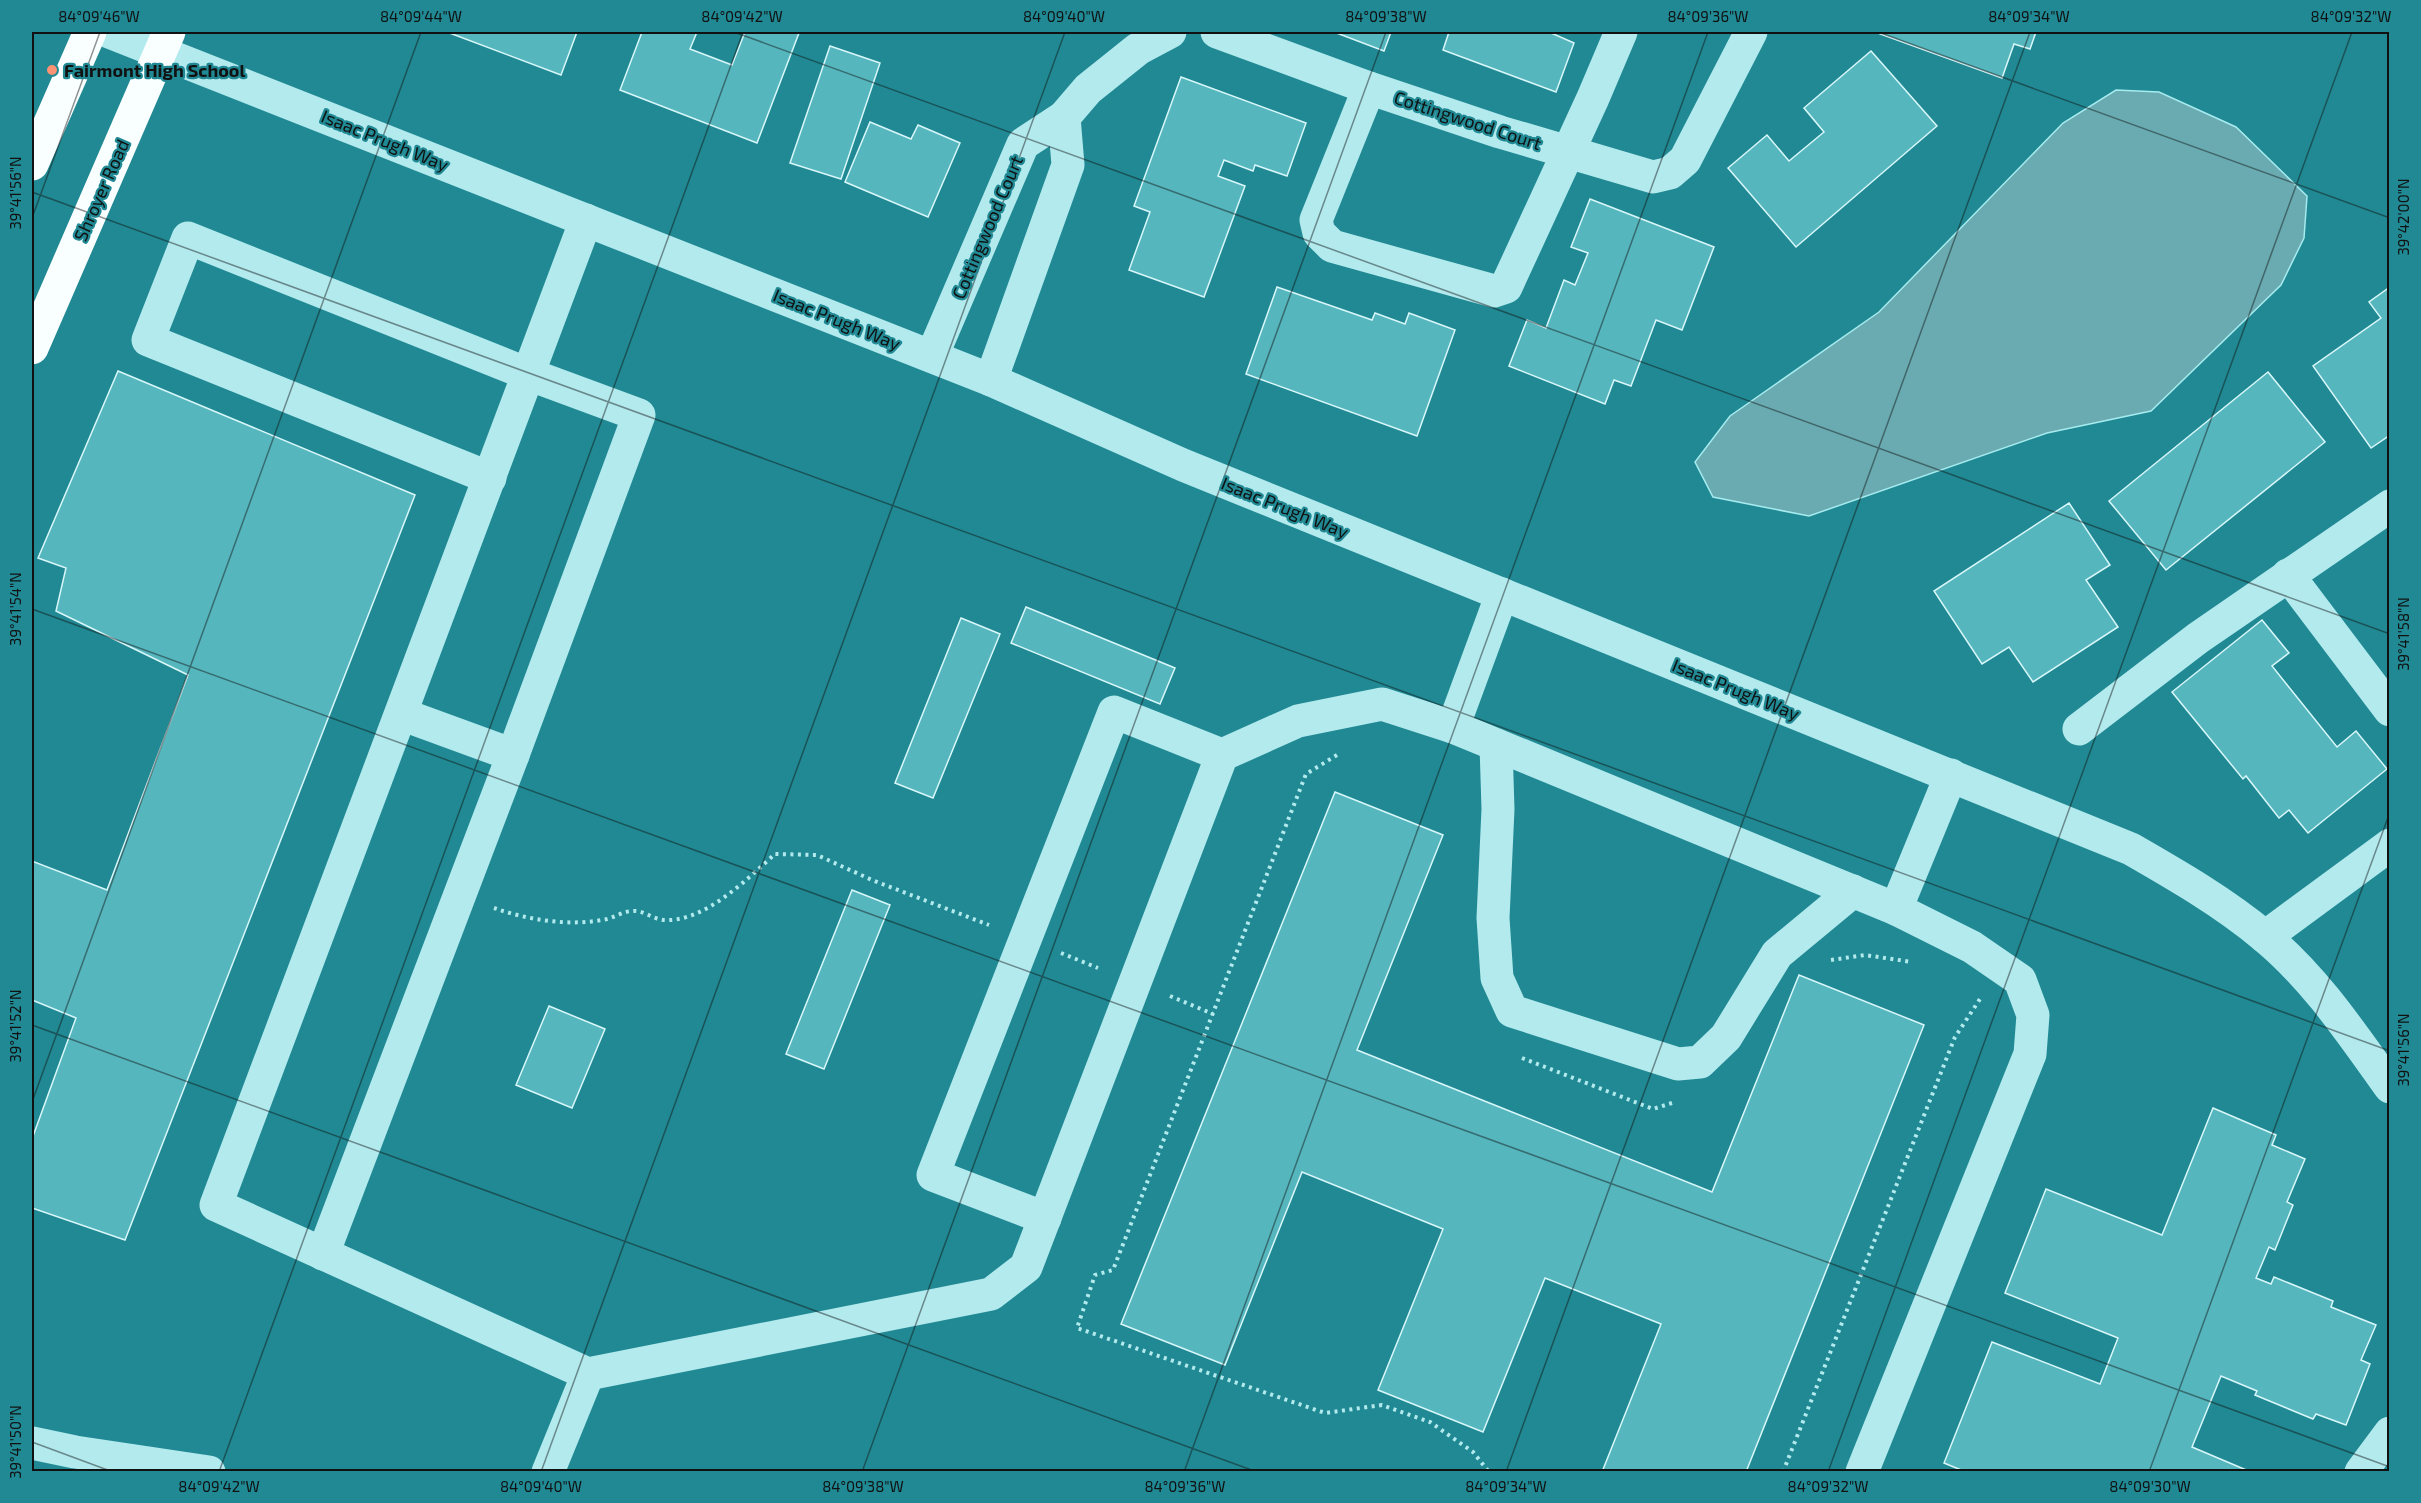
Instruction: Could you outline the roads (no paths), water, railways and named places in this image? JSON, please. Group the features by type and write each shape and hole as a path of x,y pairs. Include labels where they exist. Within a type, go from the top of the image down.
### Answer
{"main road":[{"path":"32,164 90,32"},
{"name":"Shroyer Road","path":"32,348 165,42"}],"street":[{"name":"Isaac Prugh Way","path":"109,32 165,42 586,220 991,380 1183,465 2131,849 2207,893 2265,937 2336,1012 2390,1087"},
{"name":"Cottingwood Court","path":"932,356 1023,144 1064,117 1088,89 1138,49 1170,32"},
{"name":"Cottingwood Court","path":"1217,32 1369,88 1500,132 1653,177 1670,173 1685,160 1751,32"},
{"path":"1568,152 1621,32"},
{"name":"Cottingwood Court","path":"1369,88 1316,220 1319,233 1332,246 1494,291 1506,287 1568,152"},
{"path":"991,380 1068,165 1064,117"},
{"path":"586,220 216,1205 588,1374 991,1294 1026,1267 1222,755 1298,721 1382,704 1453,727 1896,909 1972,947 2020,980 2033,1016 2030,1054 1862,1472"},
{"path":"323,1254 513,755 639,415 528,374 188,238 148,340 490,477"},
{"path":"2079,729 2198,638 2288,575 2386,515"},
{"path":"2288,575 2390,710"},
{"path":"1453,727 1502,594"},
{"path":"1045,1218 933,1175 1114,712 1222,755"},
{"path":"400,714 513,755"},
{"path":"1496,745 1498,809 1493,918 1497,978 1512,1011 1678,1065 1700,1062 1726,1037 1777,954 1853,891"},
{"path":"1896,909 1951,775"},
{"path":"2265,937 2390,845"},
{"path":"548,1472 588,1374"},
{"path":"2361,1472 2390,1433"},
{"path":"32,1443 75,1452 209,1472"}],"water":[{"path":"2116,90 2159,92 2236,127 2307,196 2304,238 2281,285 2151,411 2047,433 1809,516 1713,497 1695,462 1730,416 1879,312 2063,123"}],"place":[{"name":"Fairmont High School","path":"52,70"}]}
